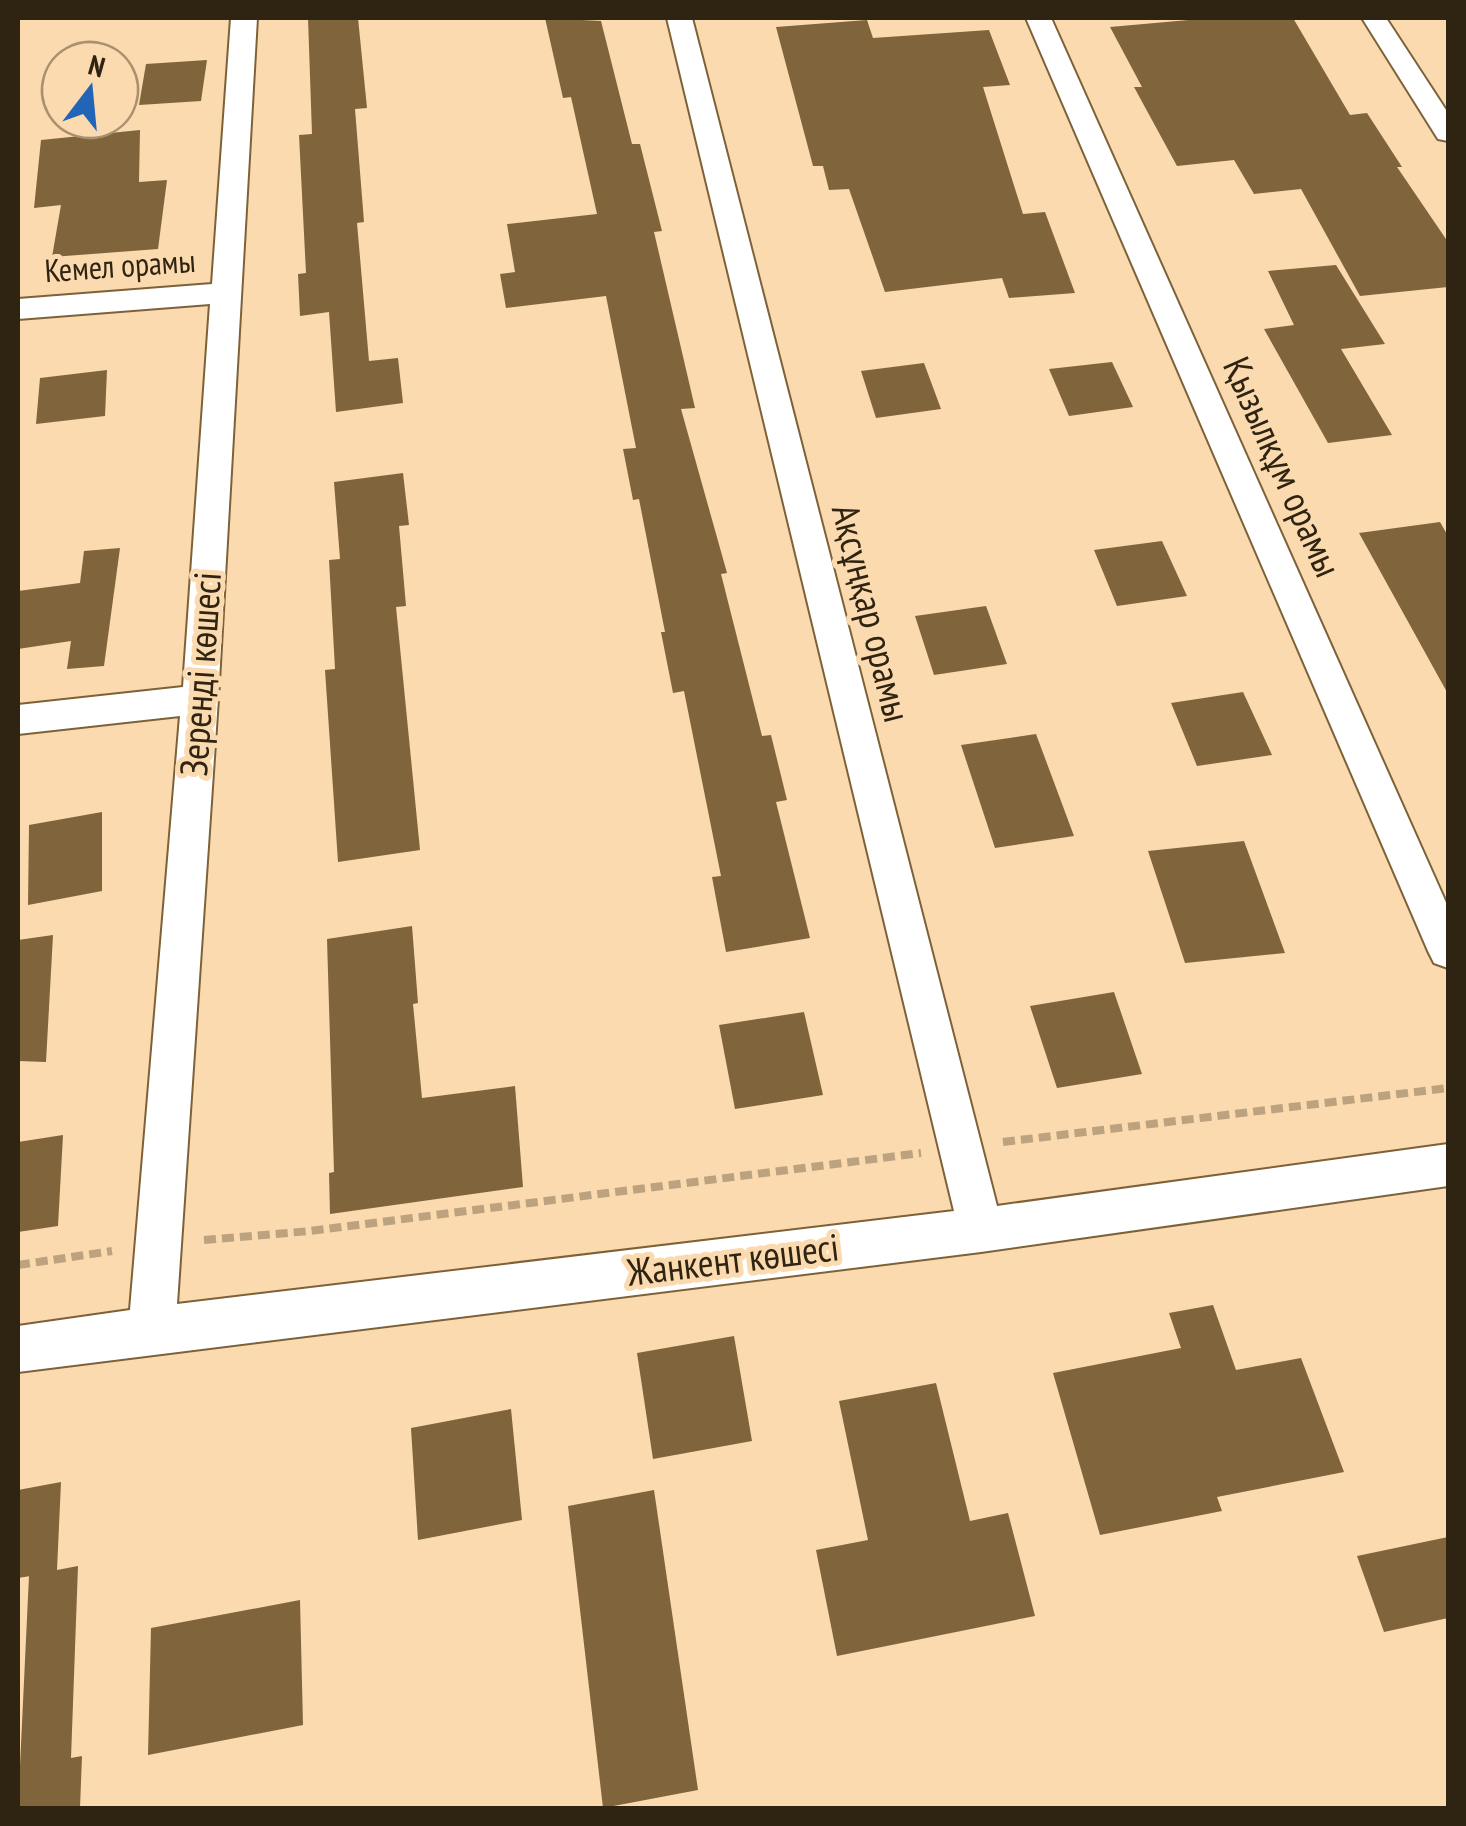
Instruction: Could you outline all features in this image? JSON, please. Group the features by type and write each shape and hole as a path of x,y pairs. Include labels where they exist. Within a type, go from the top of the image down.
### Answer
{"street":[{"name":"Зеренді көшесі","path":"152,1330 200,699 244,18"},
{"name":"Ақсұңқар орамы","path":"679,18 981,1230"},
{"name":"Қызылқұм орамы","path":"1038,18 1448,951"},
{"path":"1374,18 1448,133"},
{"name":"Кемел орамы","path":"18,309 227,294"},
{"path":"18,720 200,699"},
{"name":"Жанкент көшесі","path":"18,1350 152,1330 981,1230 1448,1166"}],"path":[{"path":"18,1265 160,1244 310,1231 1448,1088"}],"building":[{"path":"308,18 358,18 367,108 355,109 364,222 357,223 369,361 398,358 403,403 336,412 329,312 300,316 298,274 306,273 299,135 312,134"},
{"path":"545,18 601,21 632,144 640,144 662,231 654,232 695,408 681,409 727,573 721,574 762,736 771,735 787,800 776,802 810,938 726,952 712,877 721,876 684,691 673,693 639,499 633,500 623,449 636,448 606,296 506,308 500,274 515,272 507,224 597,214 571,97 563,98"},
{"path":"1211,18 1293,18 1350,115 1367,113 1402,167 1397,167 1448,242 1448,287 1360,296 1301,189 1254,194 1234,160 1177,166 1134,87 1142,87 1110,27"},
{"path":"867,20 873,38 989,30 1010,85 983,87 1023,214 1045,212 1075,293 1009,298 1002,278 885,292 849,189 829,190 823,166 813,166 776,27"},
{"path":"207,60 201,101 140,105 146,64"},
{"path":"41,140 140,140 139,182 167,180 158,249 52,257 61,205 34,208"},
{"path":"1336,265 1385,344 1341,349 1392,435 1328,443 1264,329 1294,325 1268,271"},
{"path":"1112,362 1133,407 1069,416 1049,369"},
{"path":"924,363 941,409 876,418 861,371"},
{"path":"107,370 105,416 36,424 40,378"},
{"path":"403,473 409,525 399,526 406,606 396,607 420,850 338,862 325,670 335,669 329,560 340,559 334,482"},
{"path":"1440,522 1448,536 1448,694 1359,533"},
{"path":"1162,541 1187,596 1117,606 1094,550"},
{"path":"120,548 104,666 67,669 71,641 18,649 18,591 80,583 84,551"},
{"path":"986,606 1007,664 934,675 915,616"},
{"path":"1243,692 1272,755 1197,766 1171,703"},
{"path":"1036,734 1074,836 995,848 961,745"},
{"path":"102,812 102,891 28,905 29,825"},
{"path":"1244,841 1285,953 1185,963 1148,851"},
{"path":"412,926 418,1003 413,1004 422,1098 515,1086 523,1187 330,1214 329,1173 334,1172 327,939"},
{"path":"53,935 46,1062 18,1061 18,940"},
{"path":"1114,992 1142,1074 1057,1088 1030,1006"},
{"path":"804,1012 823,1095 735,1109 719,1025"},
{"path":"63,1135 58,1226 18,1232 18,1142"},
{"path":"1213,1305 1236,1370 1301,1358 1344,1472 1217,1497 1222,1511 1100,1535 1053,1373 1181,1348 1169,1313"},
{"path":"734,1336 752,1441 653,1459 637,1353"},
{"path":"936,1383 970,1521 1008,1513 1035,1616 837,1656 816,1550 868,1540 839,1401"},
{"path":"511,1409 522,1520 418,1540 411,1428"},
{"path":"61,1482 57,1570 78,1566 71,1758 82,1756 80,1808 18,1808 29,1576 18,1578 18,1490"},
{"path":"654,1490 698,1790 603,1808 568,1506"},
{"path":"1448,1537 1448,1618 1384,1632 1357,1556"},
{"path":"300,1600 303,1725 148,1755 151,1628"}]}
